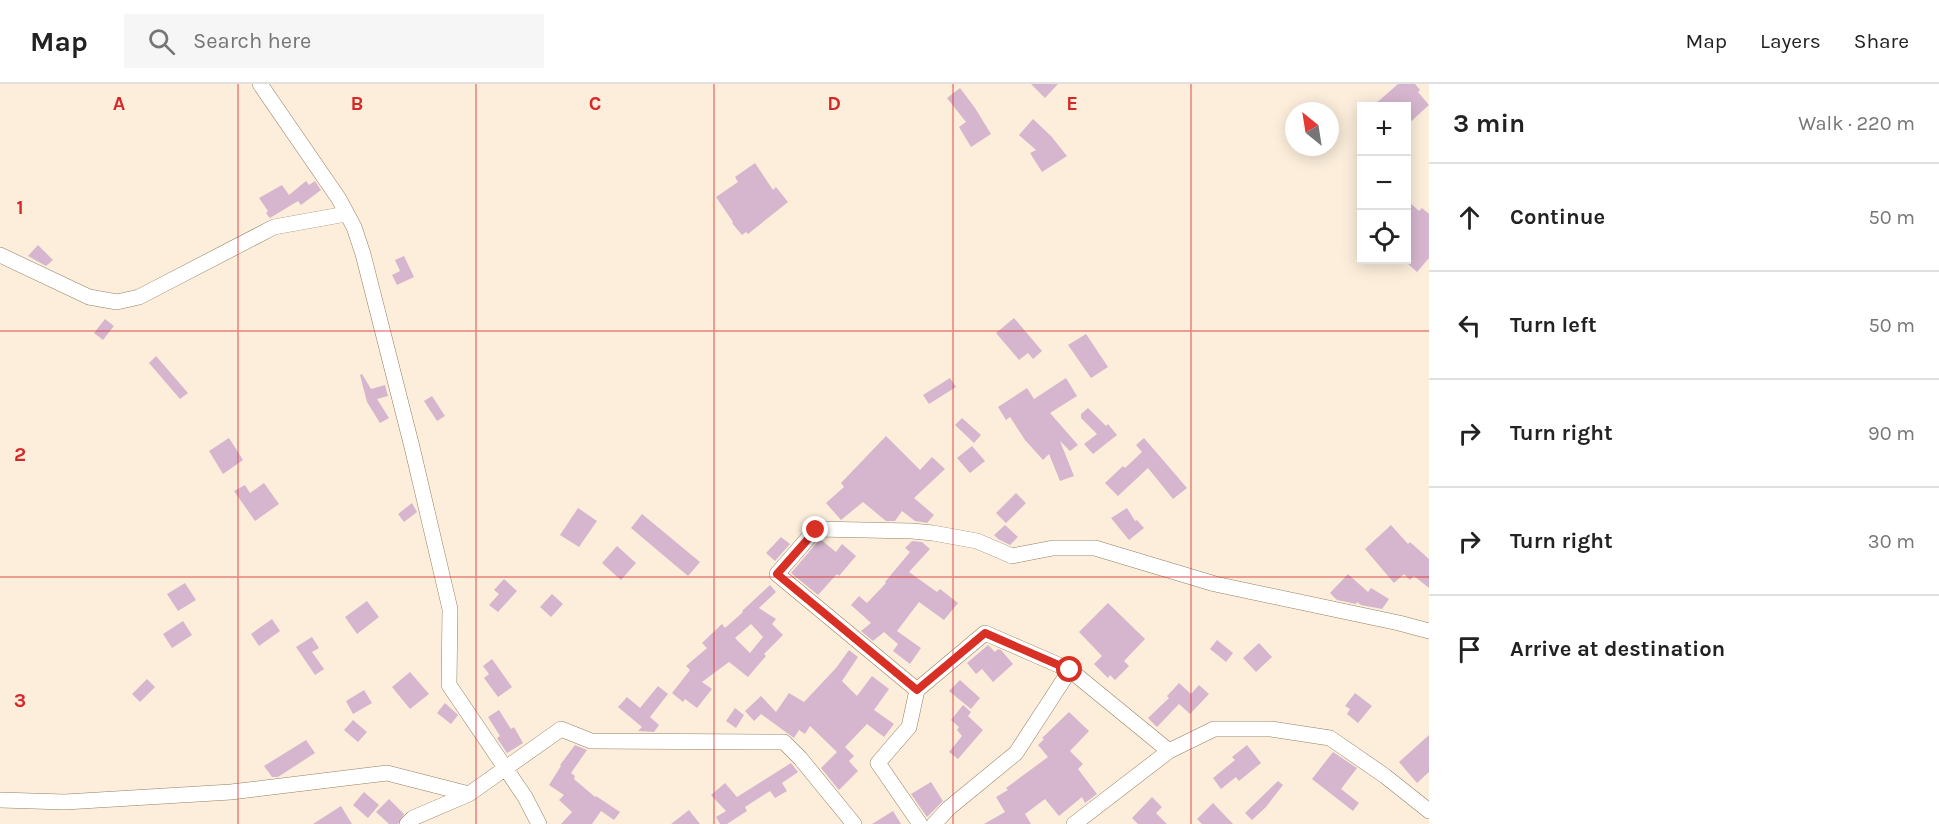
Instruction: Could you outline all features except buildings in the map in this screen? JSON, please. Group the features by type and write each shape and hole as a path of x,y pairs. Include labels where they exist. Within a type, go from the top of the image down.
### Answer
{"street":[{"path":"260,84 339,199 354,227 363,254 415,458 450,609 449,685 525,797 539,824"},
{"path":"0,255 89,297 117,302 139,297 274,227 346,214"},
{"path":"917,690 777,574 816,530 933,533 976,541 1012,556 1053,548 1095,548 1215,584 1429,631"},
{"path":"920,824 878,763 909,727 917,690 985,633 1070,670 1169,751"},
{"path":"934,824 1016,753 1070,670"},
{"path":"407,824 413,818 469,794 561,729 591,741 784,742 854,824"},
{"path":"1074,824 1169,751 1214,729 1271,729 1330,738 1385,776 1429,811"},
{"path":"0,800 65,802 231,792 387,773 469,794"}],"route":[{"path":"816,530 777,574 917,690 985,633 1070,670"}]}
